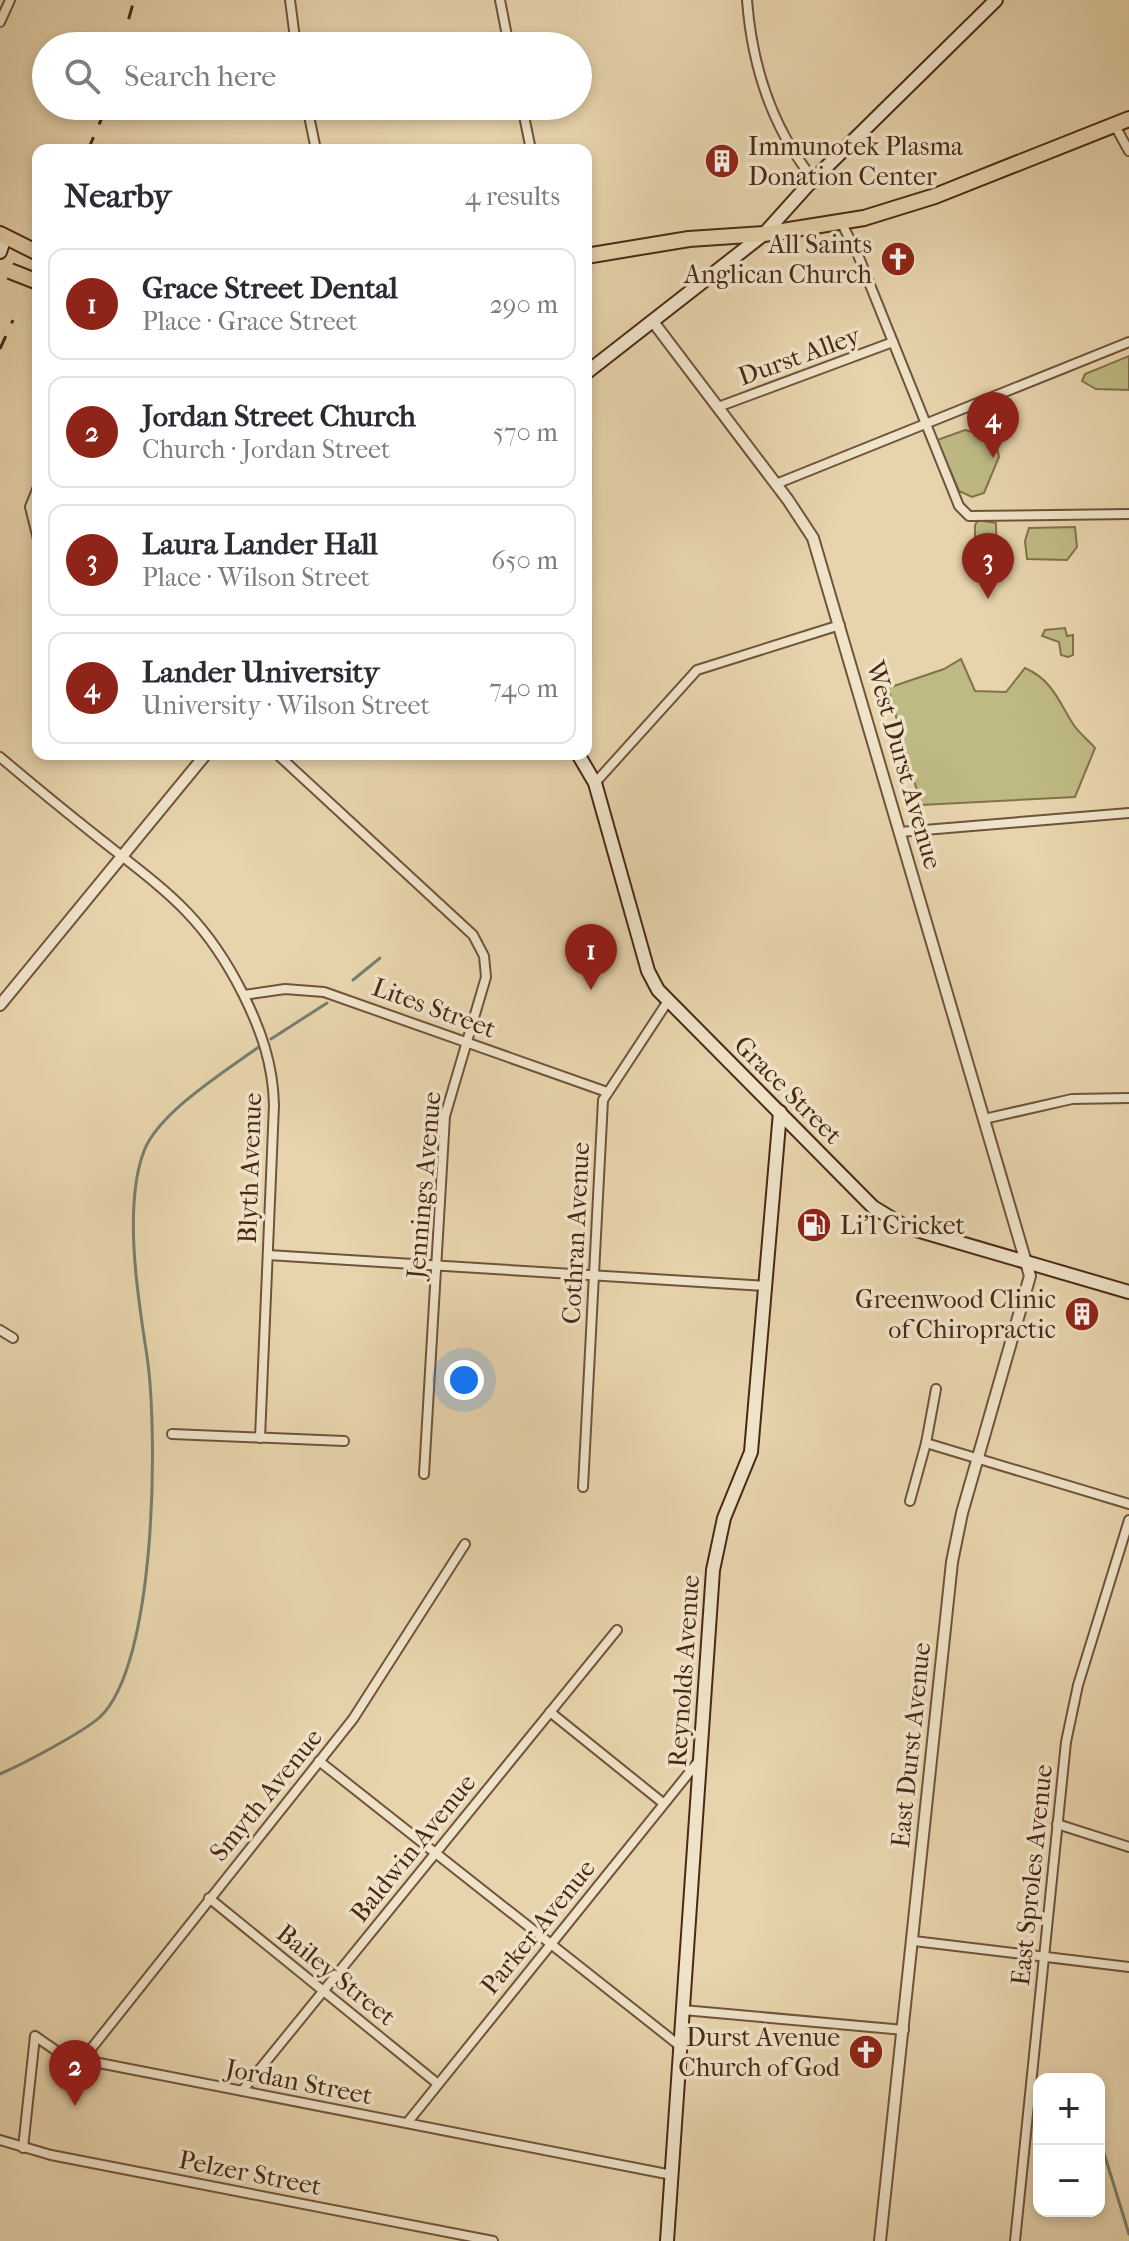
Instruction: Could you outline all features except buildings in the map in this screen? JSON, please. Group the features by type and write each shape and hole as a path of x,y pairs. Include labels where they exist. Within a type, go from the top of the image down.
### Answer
{"main road":[{"path":"592,369 764,234 814,180 996,0"},
{"path":"592,255 689,239 764,234 841,222 935,196 1129,119"},
{"path":"0,252 2,235 32,251"},
{"path":"5,269 32,280"},
{"name":"Grace Street","path":"582,760 595,783 648,971 668,1001 888,1219 1129,1292"},
{"name":"Reynolds Avenue","path":"667,2241 714,1556 724,1518 751,1452 780,1112"}],"street":[{"path":"0,22 10,0"},
{"path":"290,0 294,32"},
{"path":"500,0 506,32"},
{"path":"747,0 752,52 762,89 814,180"},
{"path":"310,120 315,144"},
{"path":"525,120 530,144"},
{"path":"1114,124 1129,151"},
{"path":"841,222 858,255 959,506 969,516 1129,514"},
{"name":"West Durst Avenue","path":"654,323 813,538 1027,1262"},
{"name":"Durst Alley","path":"718,407 893,342"},
{"path":"776,484 1129,342"},
{"path":"595,783 697,670 840,625"},
{"name":"Blyth Avenue","path":"0,757 123,855 203,927 223,954 264,1040 274,1089 260,1438"},
{"path":"0,1005 201,760"},
{"name":"Jennings Avenue","path":"283,760 476,939 484,956 486,977 445,1116 424,1474"},
{"path":"900,832 1129,813"},
{"name":"Lites Street","path":"244,995 285,989 324,992 607,1092"},
{"name":"Cothran Avenue","path":"583,1487 603,1100 668,1001"},
{"path":"984,1119 1072,1099 1129,1098"},
{"path":"268,1255 766,1286"},
{"name":"East Durst Avenue","path":"880,2241 952,1562 977,1457 1028,1288 1027,1262"},
{"path":"0,1330 13,1338"},
{"path":"910,1501 926,1443 936,1389"},
{"path":"172,1434 344,1441"},
{"path":"926,1443 1129,1504"},
{"name":"East Sproles Avenue","path":"1015,2241 1066,1742 1078,1685 1129,1520"},
{"name":"Smyth Avenue","path":"83,2059 365,1702 465,1544"},
{"name":"Baldwin Avenue","path":"242,2091 617,1630"},
{"path":"550,1712 663,1803"},
{"name":"Parker Avenue","path":"407,2123 701,1757"},
{"path":"319,1761 680,2046"},
{"path":"1057,1824 1129,1847"},
{"name":"Bailey Street","path":"209,1898 438,2084"},
{"path":"914,1941 1129,1967"},
{"path":"683,2010 904,2030"},
{"name":"Jordan Street","path":"23,2148 35,2036 58,2052 83,2059 672,2175"},
{"name":"Pelzer Street","path":"0,2140 23,2148 493,2241"}],"shaded area":[{"path":"1129,356 1129,390 1096,389 1082,381 1085,374"},
{"path":"965,430 995,438 999,457 984,493 972,497 959,491 937,440"},
{"path":"978,520 996,523 997,560 993,567 975,563 975,525"},
{"path":"1075,527 1077,547 1067,560 1027,559 1025,541 1029,528"},
{"path":"1065,628 1067,636 1073,635 1073,655 1068,657 1061,655 1059,642 1042,636 1045,630"},
{"path":"961,659 975,691 1006,692 1025,668 1048,685 1075,727 1095,748 1075,797 921,805 888,688 944,669"}],"waterway":[{"path":"353,980 380,958"},
{"path":"271,1039 327,1003"},
{"path":"0,1774 91,1724 100,1717 119,1689 133,1648 143,1599 152,1489 150,1391 134,1253 134,1198 138,1173 144,1151 164,1122 195,1093 260,1046"},
{"path":"1101,2145 1129,2234"}],"railway":[{"path":"125,32 134,0"},
{"path":"91,144 101,120"},
{"path":"0,349 13,320"}],"place":[{"name":"Immunotek Plasma Donation Center","path":"722,161"},
{"name":"All Saints Anglican Church","path":"898,259"},
{"name":"Lander University","path":"993,458"},
{"name":"Laura Lander Hall","path":"988,599"},
{"name":"Grace Street Dental","path":"591,990"},
{"name":"Li'l Cricket","path":"814,1225"},
{"name":"Greenwood Clinic of Chiropractic","path":"1082,1314"},
{"name":"Durst Avenue Church of God","path":"866,2052"},
{"name":"Jordan Street Church","path":"75,2106"}]}
